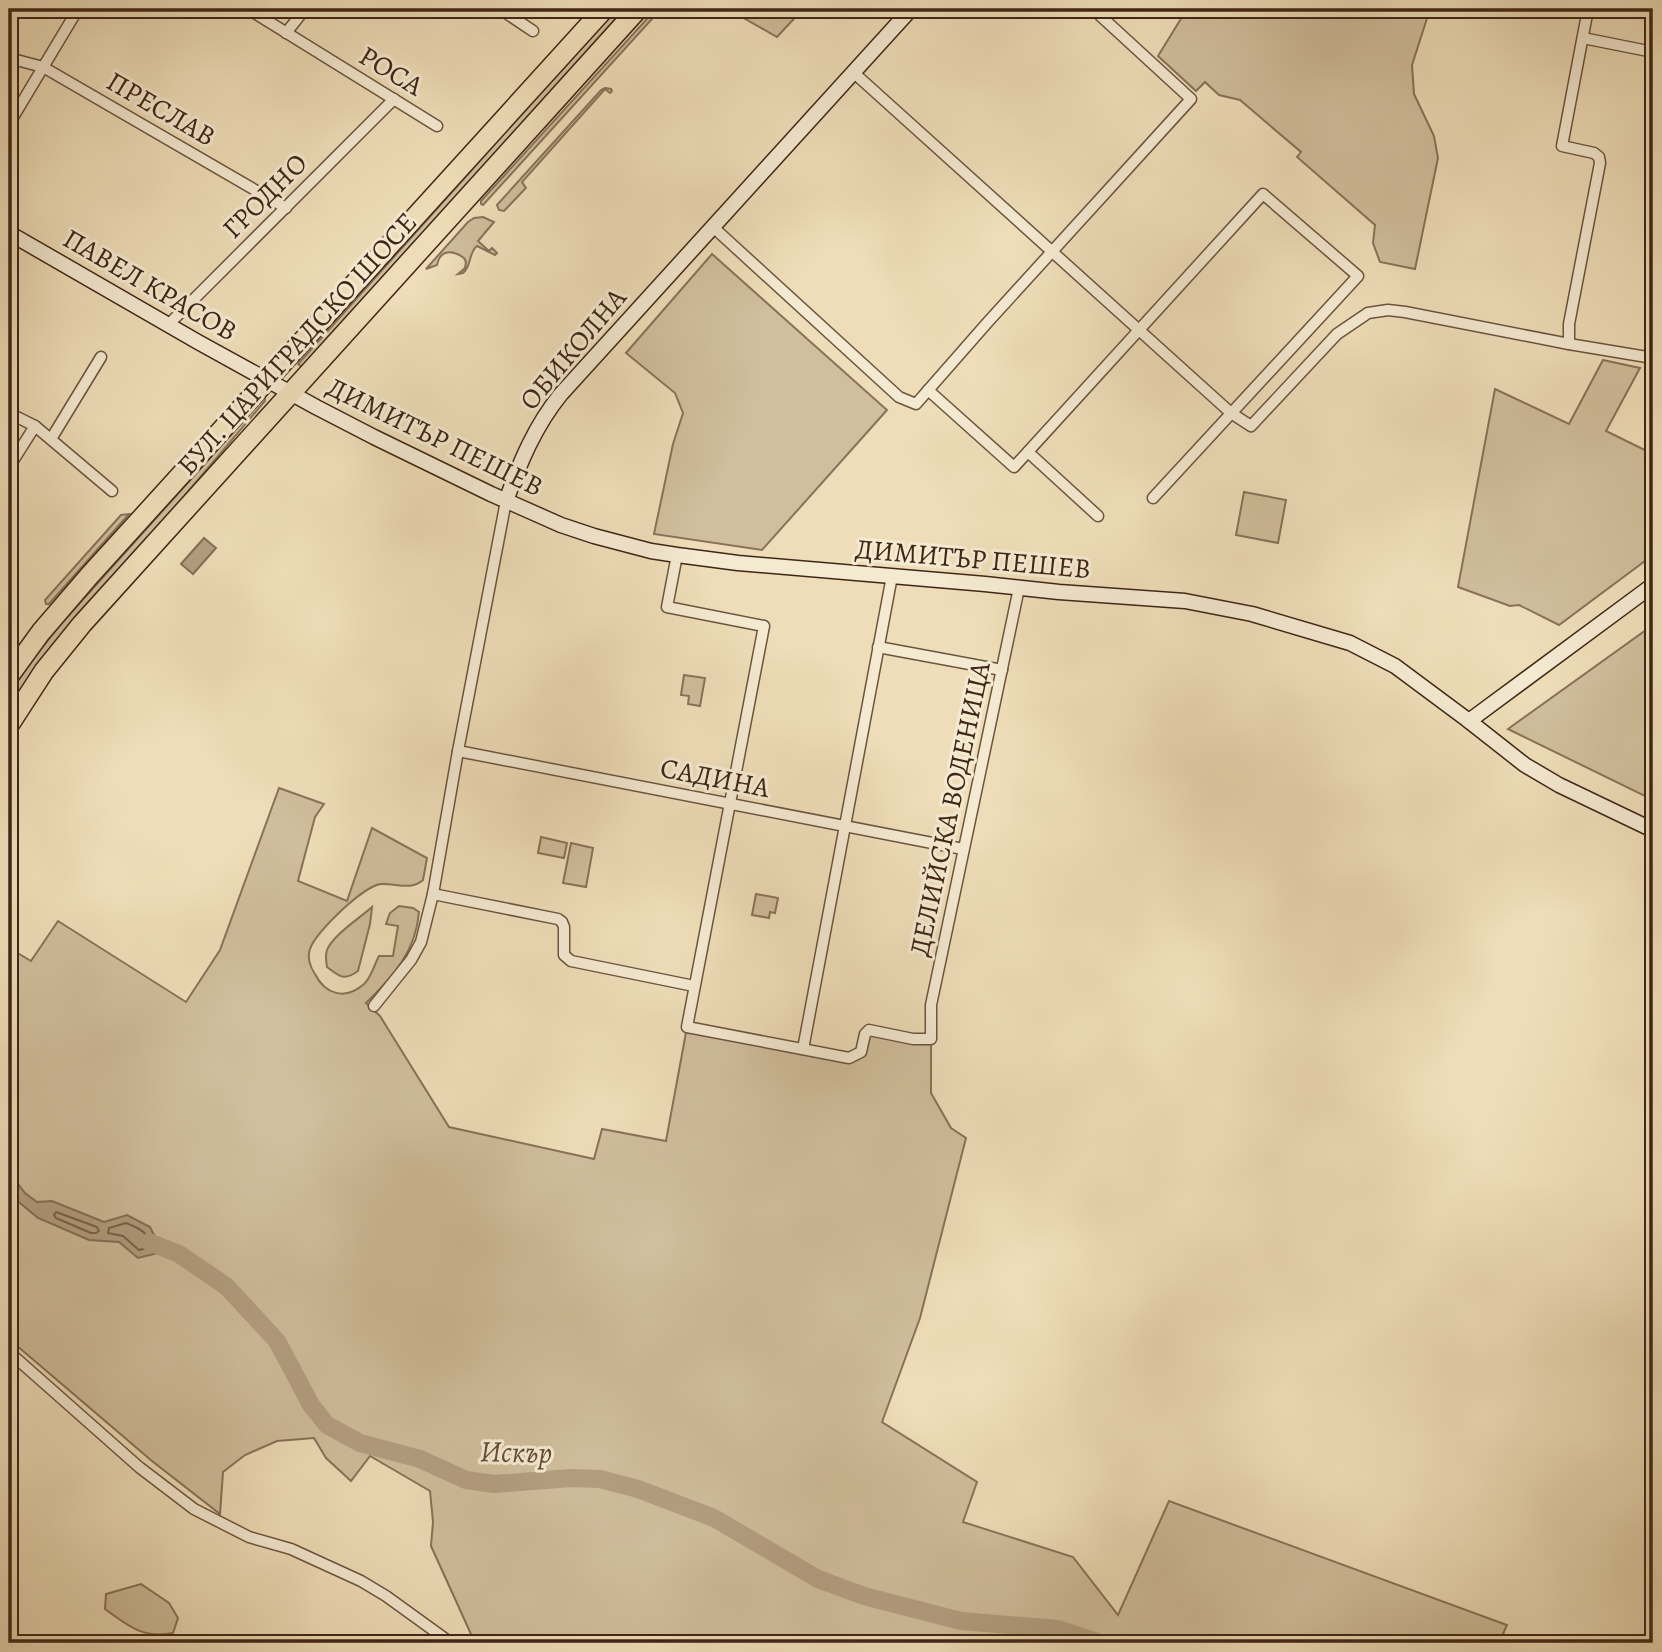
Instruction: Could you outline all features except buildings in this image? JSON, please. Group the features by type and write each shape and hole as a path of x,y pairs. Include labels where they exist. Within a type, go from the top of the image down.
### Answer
{"highway":[{"name":"БУЛ. ЦАРИГРАДСКО ШОСЕ","path":"9,676 61,608 604,9"},
{"name":"БУЛ. ЦАРИГРАДСКО ШОСЕ","path":"9,725 44,671 82,624 638,9"}],"main road":[{"name":"ОБИКОЛНА","path":"506,501 524,453 552,405 911,9"},
{"name":"ПАВЕЛ КРАСОВ","path":"9,233 268,379"},
{"name":"ДИМИТЪР ПЕШЕВ","path":"268,379 374,437 506,501 561,525 651,551 738,563 1185,601 1252,614 1350,643 1395,666 1525,765 1559,785 1653,830"},
{"path":"1469,721 1653,585"}],"street":[{"path":"9,124 78,9"},
{"name":"РОСА","path":"248,9 437,126"},
{"path":"286,33 305,9"},
{"path":"499,9 533,32"},
{"path":"713,227 899,397 916,404 1191,99 1093,9"},
{"path":"1569,344 1569,324 1600,163 1599,157 1594,153 1562,146 1588,9"},
{"path":"1583,38 1653,52"},
{"name":"ПРЕСЛАВ","path":"9,58 43,67 286,208"},
{"path":"853,72 1231,413 1251,426 1337,334 1368,313 1388,310 1405,312 1653,358"},
{"name":"ГРОДНО","path":"168,325 394,99"},
{"path":"929,390 1014,467 1263,194 1358,275 1153,498"},
{"path":"51,439 101,358"},
{"path":"9,414 34,426 112,491"},
{"path":"9,467 34,426"},
{"path":"1028,452 1098,516"},
{"name":"ОБИКОЛНА","path":"374,1006 411,960 421,942 433,894 506,501"},
{"path":"677,555 667,607 764,626 687,1027 803,1049 892,576"},
{"name":"ДЕЛИЙСКА ВОДЕНИЦА","path":"803,1049 849,1058 861,1052 864,1034 869,1030 913,1039 931,1039 932,1006 1019,588"},
{"path":"878,647 1002,670"},
{"name":"САДИНА","path":"458,751 963,849"},
{"path":"433,894 558,919 564,927 564,955 571,961 694,986"},
{"path":"9,1352 139,1467 194,1509 249,1537 291,1549 361,1581 451,1643"}],"shaded area":[{"path":"616,9 628,9 302,367 298,364"},
{"path":"656,9 661,9 483,205 481,204 481,201"},
{"path":"728,9 803,9 777,37"},
{"path":"1187,9 1430,9 1412,65 1414,94 1434,136 1438,158 1415,269 1380,262 1373,243 1375,225 1297,157 1301,152 1240,100 1219,95 1205,82 1196,91 1158,56"},
{"path":"605,88 612,91 610,93 605,89 522,182 526,188 504,211 499,210 497,205"},
{"path":"483,217 494,222 478,241 489,251 492,248 497,253 495,255 477,246 472,252 468,267 458,274 465,268 464,258 447,252 441,256 437,265 426,269 468,222"},
{"path":"712,254 887,410 762,550 654,534 673,444 683,413 675,393 626,353"},
{"path":"1603,360 1640,368 1606,431 1653,454 1650,463 1653,465 1653,555 1559,625 1519,605 1510,606 1458,587 1495,389 1569,424"},
{"path":"263,399 265,401 9,709 9,695 26,667 61,624"},
{"path":"1244,492 1286,500 1278,543 1236,535"},
{"path":"129,514 49,604 46,604 45,600 121,515"},
{"path":"1653,625 1653,800 1508,729"},
{"path":"684,675 705,678 700,706 688,704 689,696 681,695"},
{"path":"279,788 324,804 315,817 298,881 347,901 372,828 427,858 423,880 418,883 408,886 381,884 353,901 330,921 314,941 309,959 313,971 324,986 336,993 350,992 371,975 379,956 393,956 398,926 386,924 390,913 399,906 413,908 419,912 413,939 402,962 366,1003 380,1016 449,1127 594,1159 602,1129 666,1141 687,1027 849,1058 861,1052 865,1034 931,1039 931,1093 951,1128 966,1138 920,1318 882,1422 977,1482 963,1522 1073,1557 1118,1615 1169,1501 1507,1625 1499,1643 475,1643 431,1546 433,1522 430,1491 370,1456 351,1481 326,1458 314,1438 277,1441 245,1455 223,1472 220,1514 152,1461 9,1339 9,948 31,961 58,921 186,1002 220,950"},
{"path":"541,837 567,843 564,858 538,853"},
{"path":"571,843 593,848 586,887 563,883"},
{"path":"756,894 778,898 775,913 770,912 769,918 752,915"},
{"path":"372,907 358,971 345,977 339,975 327,967 327,950 341,933"},
{"path":"141,1584 169,1603 178,1618 173,1633 144,1633 105,1609 106,1594"}],"water":[{"path":"204,538 216,548 193,574 181,564"},
{"path":"9,1172 25,1193 37,1202 52,1201 104,1222 127,1215 150,1227 156,1239 170,1250 138,1258 119,1242 89,1240 38,1218 9,1194"}],"waterway":[{"name":"Искър","path":"149,1242 179,1254 226,1286 277,1341 311,1405 327,1425 360,1443 420,1459 466,1480 494,1484 571,1478 600,1479 638,1489 714,1518 818,1579 864,1596 961,1621 1058,1629 1100,1643"}]}
